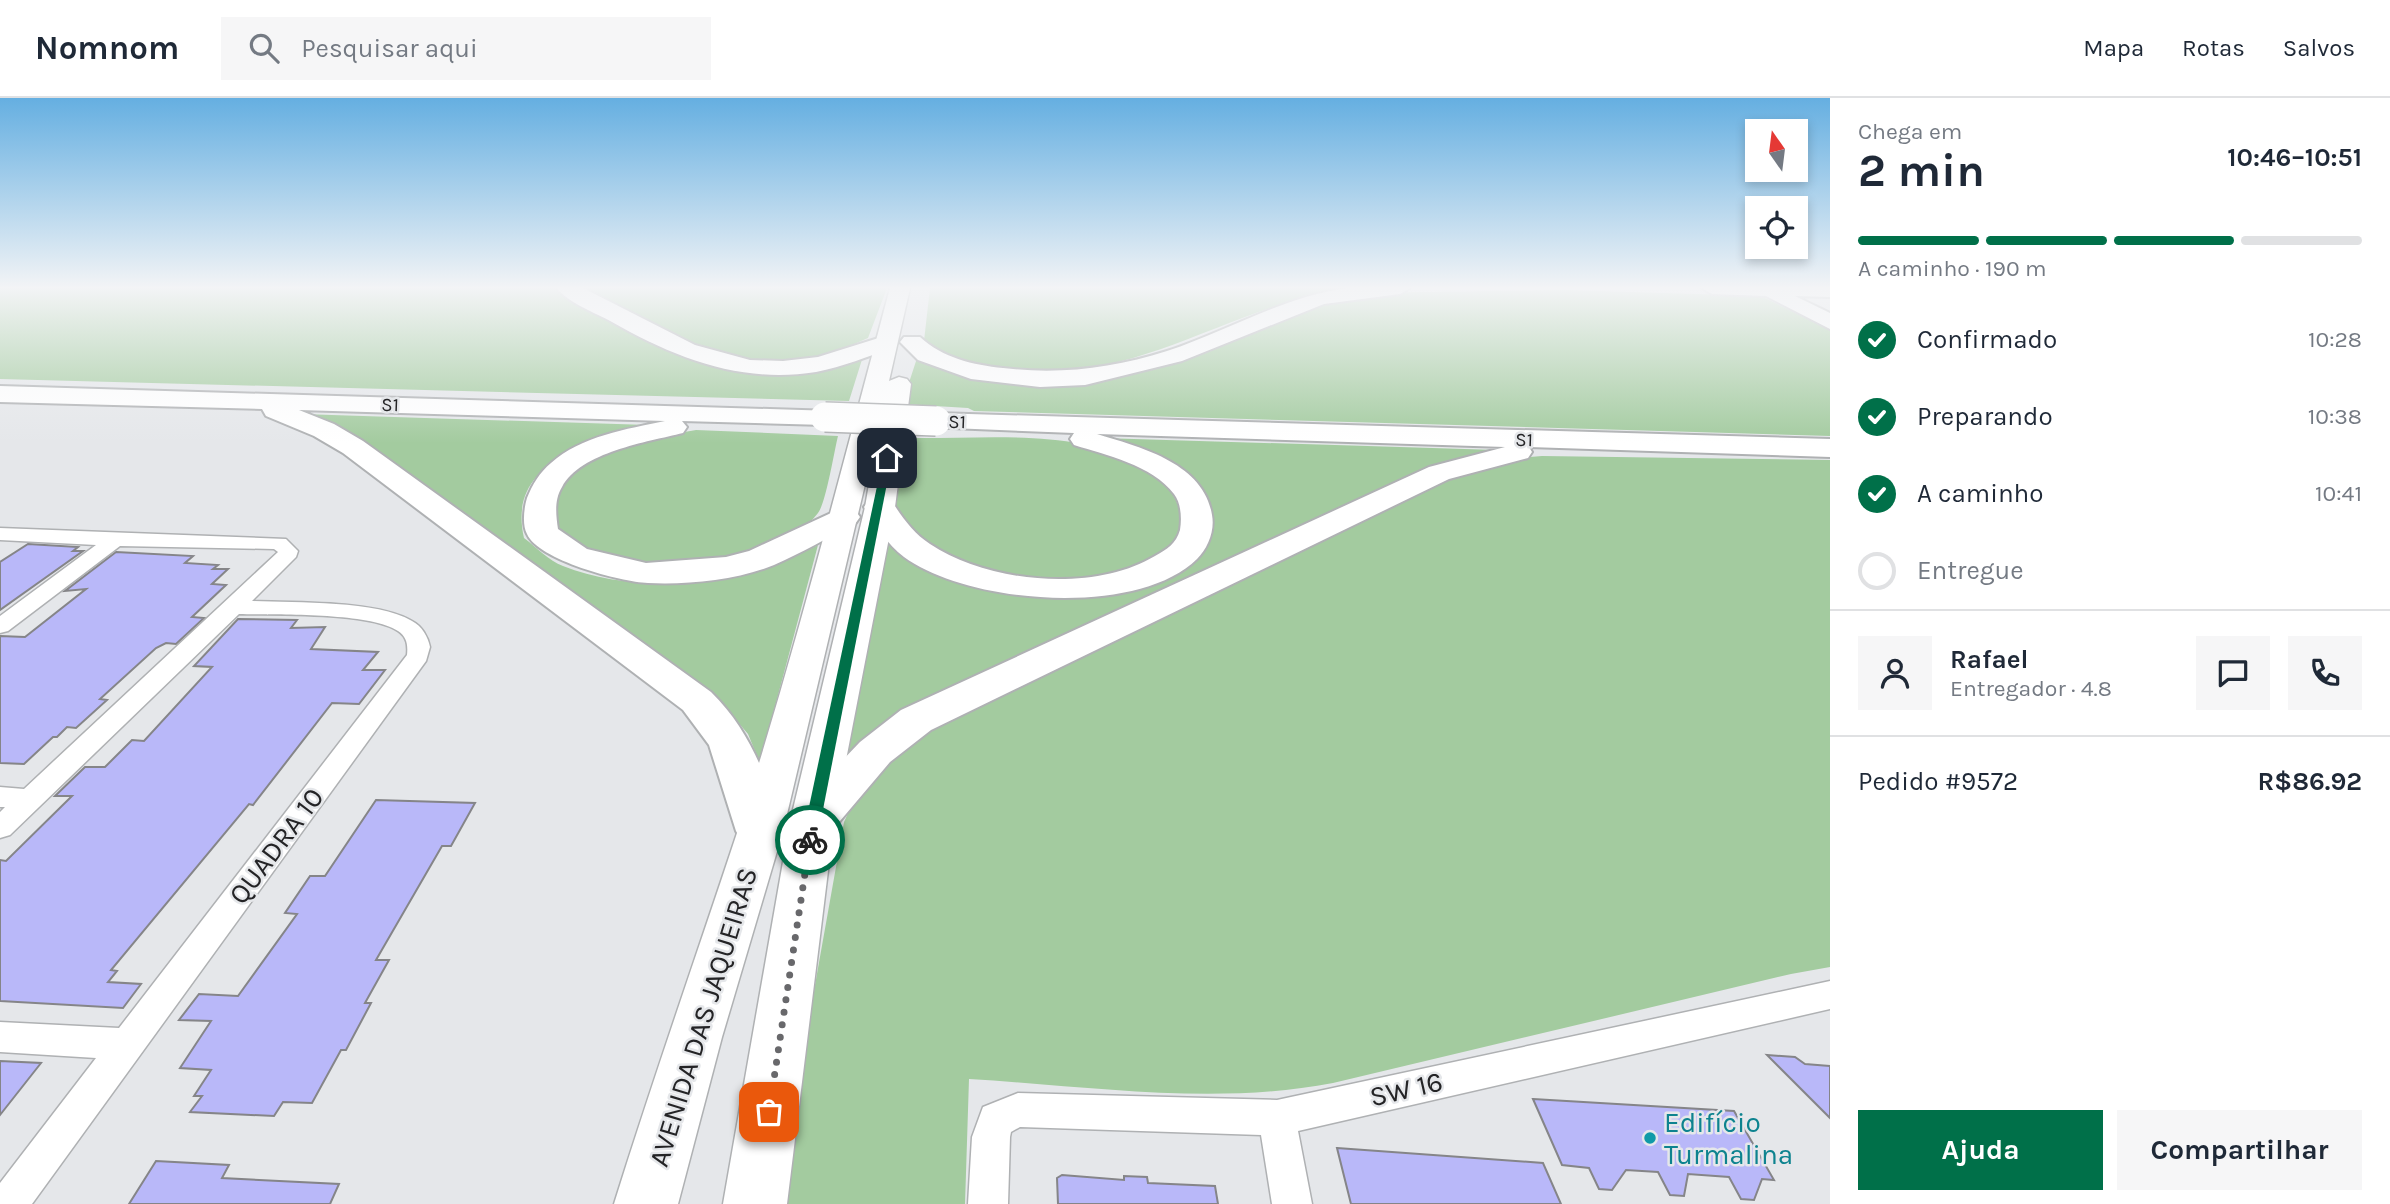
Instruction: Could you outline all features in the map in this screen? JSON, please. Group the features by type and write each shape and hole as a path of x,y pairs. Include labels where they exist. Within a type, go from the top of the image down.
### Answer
{"highway":[{"path":"663,340 686,352 730,365 798,367 899,342 971,372 1040,380 1085,378 1174,356 1215,340"},
{"name":"S1","path":"0,394 1830,448"},
{"path":"257,401 324,430 353,447 697,701 719,721 736,754 760,831"},
{"path":"726,415 639,434 603,445 577,458 555,473 541,493 537,513 542,533 576,557 646,573 726,567 761,558 844,517"},
{"path":"880,507 898,535 921,554 962,573 1012,585 1073,587 1119,582 1158,568 1184,553 1196,535 1198,516 1190,494 1172,476 1125,451 1039,425"},
{"path":"812,822 876,752 926,715 1439,473 1565,442"}],"main road":[{"path":"755,1204 812,822 880,507 901,373 899,342"},
{"name":"AVENIDA DAS JAQUEIRAS","path":"646,1204 694,1037 760,831 844,517 899,342"}],"street":[{"path":"0,534 115,540 279,543 288,551 286,557 0,828"},
{"path":"0,626 115,540"},
{"name":"QUADRA 10","path":"8,1204 418,656 420,649 418,639 406,626 380,617 233,607"},
{"path":"0,797 30,799"},
{"name":"SW 16","path":"988,1204 991,1137 996,1120 1018,1110 1277,1118 1830,995"},
{"path":"0,1037 127,1044"},
{"path":"1277,1118 1292,1204"}],"green space":[{"path":"0,340 656,340 701,363 740,371 865,350 849,401 0,379"},
{"path":"678,340 864,340 827,356 782,363 713,357"},
{"path":"1186,340 1139,356 1095,367 1047,372 966,363 943,354 924,341"},
{"path":"1201,340 1830,340 1830,436 974,411 968,408 902,404 918,355 935,363 1094,377"},
{"path":"301,414 648,425 602,440 558,460 540,473 528,490 522,511 524,538 558,564 587,574 639,583 719,579 775,565 818,545 760,763 748,734 718,699"},
{"path":"696,430 838,436 827,488 818,513 800,530 774,544 743,554 675,563 612,558 582,547 559,528 553,508 558,489 571,473 588,461 633,443"},
{"path":"906,438 1039,439 1082,444 1113,453 1161,481 1179,508 1179,530 1168,547 1146,562 1118,571 1086,576 1052,578 1018,575 957,560 922,539 895,505"},
{"path":"1101,438 1497,450 1441,465 840,774 882,532 979,583 1142,579 1205,507"},
{"path":"1542,456 1830,460 1830,967 1333,1083 1288,1090 1197,1094 969,1079 965,1204 776,1204 844,822 856,796 919,732 1449,477 1518,458"}],"building":[{"path":"28,544 78,547 73,551 83,551 0,610 0,562"},
{"path":"116,552 193,556 185,563 218,565 213,569 228,569 212,584 226,585 192,617 204,618 176,644 166,643 156,648 100,699 107,700 76,728 67,727 24,764 0,763 0,636 25,637 86,589 65,591"},
{"path":"238,619 297,620 291,628 325,627 311,649 378,652 363,670 385,670 359,704 332,703 253,805 249,804 111,970 117,971 108,982 141,984 123,1008 0,1001 0,860 6,861 72,796 55,796 85,767 105,767 132,740 144,741 212,667 194,666"},
{"path":"376,800 475,803 451,846 442,846 376,960 389,960 365,1003 371,1003 346,1050 341,1050 312,1103 283,1102 274,1116 190,1112 202,1096 194,1096 211,1070 180,1068 211,1021 179,1020 199,994 238,996 297,914 285,913 310,876 325,876"},
{"path":"1767,1055 1795,1057 1805,1064 1830,1066 1830,1118"},
{"path":"0,1061 41,1063 0,1115"},
{"name":"Edifício Turmalina","path":"1533,1099 1734,1111 1774,1180 1762,1179 1754,1200 1741,1199 1729,1177 1688,1174 1684,1196 1670,1195 1658,1172 1626,1170 1612,1190 1599,1189 1589,1168 1562,1165"},
{"path":"1337,1148 1543,1163 1561,1204 1351,1204"},
{"path":"156,1161 229,1165 222,1178 339,1184 330,1204 129,1204"},
{"path":"1062,1175 1124,1180 1124,1176 1147,1177 1148,1183 1215,1186 1218,1204 1058,1204 1057,1178"}],"way so far":[{"path":"769,1112 810,840"}],"place":[{"name":"Edifício Turmalina","path":"1650,1138"}],"route":[{"path":"810,840 880,507 887,458"}]}
